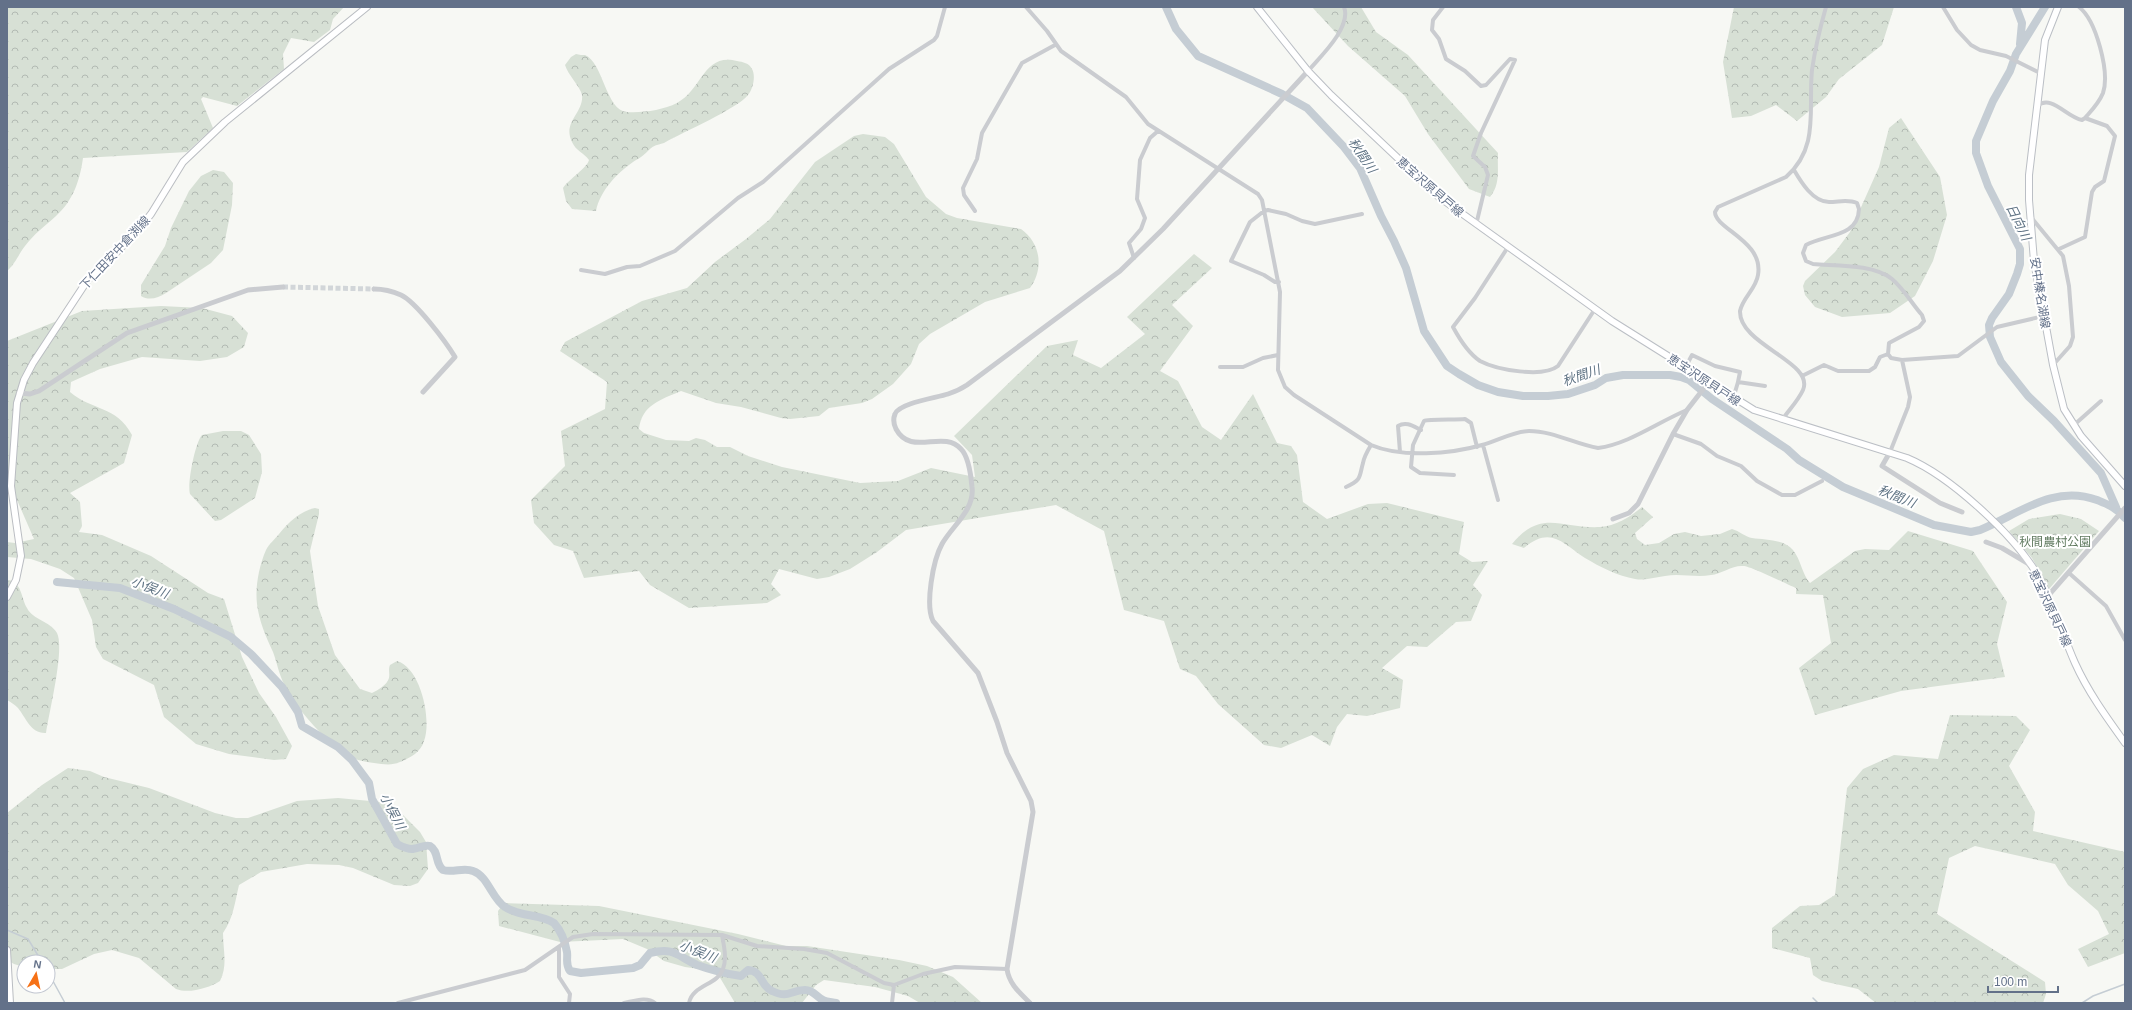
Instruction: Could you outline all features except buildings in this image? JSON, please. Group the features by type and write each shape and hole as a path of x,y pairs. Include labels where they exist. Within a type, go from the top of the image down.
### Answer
{"main road":[{"name":"下仁田安中倉渕線","path":"7,597 16,580 21,556 11,476 19,393 33,363 87,281 134,234 151,214 183,162 225,122 367,7"},
{"name":"恵宝沢原貝戸線","path":"1257,7 1308,71 1439,198 1595,310 1685,368 1706,384 1754,410 1782,420 1890,452 1933,470 2001,530 2030,564 2042,585 2082,678 2125,743"},
{"name":"安中榛名湖線","path":"2055,8 2045,40 2040,73 2029,184 2034,261 2060,398 2074,426 2125,486"},
{"path":"7,950 10,1003"}],"street":[{"path":"581,270 596,274 605,274 627,267 640,266 680,248 738,198 763,182 889,69 934,40 937,36 944,7"},
{"path":"1026,7 1047,31 1055,44 1070,58 1119,91 1148,124 1258,194 1264,211 1279,282 1280,320 1278,370 1285,387 1294,395 1370,445 1382,450 1400,452 1455,451 1483,445 1528,431 1542,432 1590,447 1607,447 1687,410"},
{"path":"1030,1003 1014,987 1008,976 1007,969 1033,812 1032,806 1007,753 997,722 978,674 933,621 929,611 935,564 938,553 941,545 968,506 972,494 972,482 967,460 962,449 943,441 913,442 903,439 895,426 895,414 900,408 909,404 948,394 967,385 1115,275 1134,258 1308,71 1342,28 1345,16 1344,7"},
{"path":"1443,7 1432,20 1432,30 1442,44 1446,58 1465,71 1480,86 1486,85 1510,59 1515,60 1481,133 1473,156 1485,167 1488,175 1486,190 1476,225"},
{"path":"1782,420 1803,390 1802,376 1793,365 1762,344 1745,327 1740,316 1740,311 1758,279 1759,270 1756,258 1741,238 1717,220 1715,214 1718,207 1777,182 1794,170 1803,156 1808,141 1812,70 1826,7"},
{"path":"1944,7 1957,30 1971,45 1980,50 2006,56 2040,73"},
{"path":"2078,7 2087,15 2092,25 2104,67 2103,92 2097,104 2085,118"},
{"path":"975,211 964,195 963,188 977,159 982,134 1022,63 1055,44"},
{"path":"2036,106 2040,103 2051,102 2073,117 2082,120 2085,118 2107,126 2116,136 2104,181 2095,187 2092,192 2085,237 2059,249"},
{"path":"1134,258 1129,243 1141,229 1145,218 1137,198 1140,160 1150,138 1158,130"},
{"path":"1794,170 1801,182 1820,200 1830,202 1850,201 1857,203 1859,208 1856,222 1849,229 1806,245 1803,253 1806,261 1814,264 1870,270 1886,275 1898,284 1922,315 1924,321 1919,327 1890,341 1888,346 1888,354 1891,358 1902,360 1958,356 1968,350 1980,338 1994,328 2015,321 2044,316"},
{"path":"1279,282 1275,282 1264,275 1231,261 1250,222 1264,211 1268,210 1286,214 1302,221 1315,224 1362,214"},
{"path":"2030,216 2059,249 2063,256 2069,286 2073,337 2070,346 2053,366"},
{"path":"1508,247 1475,298 1453,328 1464,346 1480,360 1488,364 1533,373 1552,371 1558,366 1595,310"},
{"path":"19,393 30,394 39,391 127,333 146,325 248,290 283,286"},
{"path":"374,289 385,289 401,295 411,302 448,345 455,357 423,392"},
{"path":"1802,376 1824,365 1838,371 1869,371 1875,367 1880,357 1888,354"},
{"path":"1685,368 1692,355 1715,366 1740,372 1733,399"},
{"path":"1220,367 1243,368 1263,358 1278,356"},
{"path":"1902,360 1910,397 1908,407 1890,452 1882,466 1940,503 1962,512"},
{"path":"1738,382 1765,386"},
{"path":"1613,520 1629,513 1638,504 1673,434 1687,410 1706,384"},
{"path":"2074,426 2101,401"},
{"path":"1454,475 1415,471 1411,467 1413,446 1424,421 1428,419 1445,421 1465,419 1472,423 1477,446"},
{"path":"1400,452 1398,426 1401,424 1409,424 1421,430"},
{"path":"1673,434 1701,444 1717,456 1741,466 1757,480 1782,495 1795,495 1822,481"},
{"path":"1346,487 1355,483 1361,476 1362,463 1370,445"},
{"path":"1483,445 1498,500"},
{"path":"2047,597 2125,508"},
{"path":"1986,542 2002,548 2030,564"},
{"path":"2069,573 2106,606 2125,640"},
{"path":"398,1003 525,970 578,935 679,933 722,935 757,946 804,949 827,953 884,983 894,985 944,968 1007,969"},
{"path":"688,1003 692,993 721,974 724,968 725,953 722,935"},
{"path":"558,947 559,977 571,995 569,1003"},
{"path":"892,1003 894,985"},
{"path":"624,1003 648,999 656,1003"}],"green space":[{"path":"7,7 344,7 333,19 330,30 314,42 291,38 283,54 284,69 237,106 203,97 201,99 213,128 187,152 83,158 78,182 67,204 28,242 13,265 7,271"},
{"path":"1312,7 1361,7 1376,32 1408,55 1498,153 1498,176 1496,187 1490,197 1469,189 1428,134 1405,96 1348,46"},
{"path":"1734,7 1894,7 1882,45 1839,79 1826,97 1797,121 1776,105 1751,116 1732,118 1723,62"},
{"path":"576,54 585,55 591,59 614,104 620,110 627,112 640,112 666,108 677,103 686,97 710,67 717,62 726,60 746,63 752,69 754,75 751,89 742,101 709,120 653,147 640,158 627,166 615,177 605,190 601,196 596,211 572,209 566,201 563,188 588,163 589,160 576,148 570,135 571,123 580,107 582,95 565,65 571,57"},
{"path":"1901,118 1940,177 1947,215 1933,261 1915,296 1890,313 1842,317 1815,307 1805,295 1803,286 1805,281 1835,252 1850,232 1879,167 1889,128"},
{"path":"863,134 885,137 894,144 926,197 946,214 957,218 1021,229 1028,235 1033,241 1036,249 1039,265 1030,288 985,302 930,334 919,344 911,364 893,384 872,399 862,403 829,408 819,416 790,419 741,407 716,403 681,391 653,404 644,414 639,429 644,433 666,440 689,441 696,438 705,440 717,447 730,447 748,456 782,467 860,483 898,481 931,468 975,477 972,455 954,436 1047,346 1078,340 1073,355 1101,368 1145,334 1127,317 1194,254 1212,268 1172,305 1193,326 1160,371 1178,381 1202,427 1221,440 1253,394 1277,443 1291,446 1297,455 1303,502 1327,519 1368,504 1387,503 1464,522 1459,554 1472,562 1488,561 1473,585 1482,595 1471,621 1456,622 1427,647 1407,646 1382,668 1403,680 1400,708 1367,716 1347,714 1337,727 1330,746 1312,735 1281,748 1264,745 1218,704 1196,676 1180,669 1164,621 1124,610 1104,531 1056,505 906,530 877,552 850,569 829,577 817,579 779,569 771,584 781,595 767,603 689,608 650,585 639,571 584,578 573,551 554,545 534,523 531,500 565,466 561,431 605,409 607,382 560,351 565,342 642,301 687,288 715,262 770,219 815,162 854,136"},
{"path":"213,170 224,172 233,183 232,205 223,250 211,263 163,295 150,299 144,298 141,296 141,285 165,246 171,228 189,191 201,176"},
{"path":"161,306 202,308 232,316 248,333 244,347 227,357 200,361 142,357 100,369 71,382 70,392 87,403 103,409 119,418 126,425 132,435 124,463 70,493 80,502 82,526 79,532 102,535 151,556 208,593 224,599 242,657 259,693 276,717 292,746 286,759 274,760 229,754 196,744 164,717 154,685 103,659 96,647 92,620 74,578 60,569 31,559 7,557 7,542 15,543 34,539 7,477 7,341 82,311"},
{"path":"223,431 241,431 249,435 261,454 262,472 255,498 221,520 215,521 190,494 189,489 194,455 199,439 202,435"},
{"path":"1642,507 1653,517 1635,533 1637,539 1645,545 1659,543 1674,534 1685,532 1701,536 1720,534 1732,529 1750,537 1780,542 1789,546 1796,554 1810,583 1855,551 1865,549 1889,550 1908,531 1973,551 2007,602 1997,644 2005,677 1901,691 1815,715 1799,668 1831,643 1823,595 1796,594 1796,588 1761,572 1743,566 1705,576 1671,575 1639,579 1622,576 1603,568 1563,543 1549,537 1533,541 1524,548 1512,544 1533,526 1543,523 1600,527 1612,525 1633,514"},
{"path":"315,508 319,509 319,514 310,551 318,606 335,655 360,689 372,693 386,683 389,678 390,665 397,661 405,666 412,674 418,684 422,696 427,721 423,745 408,759 397,763 384,764 366,762 353,758 334,745 314,726 289,693 282,680 273,652 261,623 257,604 257,584 261,563 266,550 291,521 300,514"},
{"name":"秋間農村公園","path":"2060,514 2081,519 2099,531 2049,589 2032,558 2009,531 2029,519"},
{"path":"7,580 16,583 30,612 54,629 57,633 59,641 58,666 46,733 36,731 26,721 18,708 7,700"},
{"path":"1950,715 2016,716 2030,730 2009,766 2035,812 2033,831 2125,852 2125,953 2088,967 2078,949 2109,934 2098,911 2068,885 2055,864 1975,846 1949,858 1937,914 2045,982 2046,994 2043,1003 1876,1003 1858,989 1822,981 1813,975 1810,958 1772,948 1772,928 1800,906 1819,905 1835,895 1847,788 1863,769 1894,755 1938,759"},
{"path":"68,768 90,771 104,777 149,788 215,813 236,818 248,818 297,801 338,798 391,804 420,832 426,842 428,869 418,883 410,886 394,885 353,868 339,865 307,864 261,872 239,885 231,916 223,933 224,969 220,981 199,990 187,991 176,989 139,958 112,950 94,954 62,969 56,969 56,954 16,954 16,965 7,960 7,813 42,785"},
{"path":"504,903 599,906 738,934 786,946 807,946 899,960 927,966 953,977 982,1003 920,1003 908,996 875,987 824,980 816,985 802,1003 735,1003 719,976 713,971 685,967 664,961 647,949 623,939 560,942 499,926 498,911"}],"waterway":[{"name":"秋間川","path":"1166,7 1176,29 1198,56 1282,94 1307,108 1344,147 1360,168 1406,268 1424,331 1447,366 1478,385 1498,392 1523,396 1548,396 1568,394 1595,385 1606,378 1623,375 1670,375 1681,377 1689,380 1712,399 1787,449 1799,460 1843,487 1934,525 1971,532 1980,530 2037,503 2051,498 2066,496 2081,496 2097,500 2116,509 2125,518"},
{"name":"日向川","path":"2016,7 2022,23 2020,44"},
{"name":"日向川","path":"2045,7 2016,54 2010,71 1993,101 1976,141 1976,153 1988,186 2020,249 2020,264 2017,274 2009,294 1992,318 1989,325 1990,337 2001,362 2028,396 2054,421 2101,473 2116,507"},
{"name":"小俣川","path":"57,582 120,588 174,609 231,637 251,654 282,687 298,712 302,726 338,747 352,760 369,783 372,799 397,844 410,849 430,846 435,851 439,864 443,870 473,871 486,882 497,899 505,907 517,912 543,918 554,923 564,940 567,952 567,964 570,971 581,973 633,968 640,965 650,953 665,951 675,953 697,965 725,973 741,976 748,970 753,971 759,976 768,989 778,993 786,994 800,990 808,990 823,1000 836,1003"},
{"path":"7,930 28,939 37,954"},
{"path":"2082,1003 2093,996 2125,984"},
{"path":"56,987 65,1003"},
{"path":"1813,998 1818,1003"}],"tunnel":[{"path":"283,287 374,289"}]}
